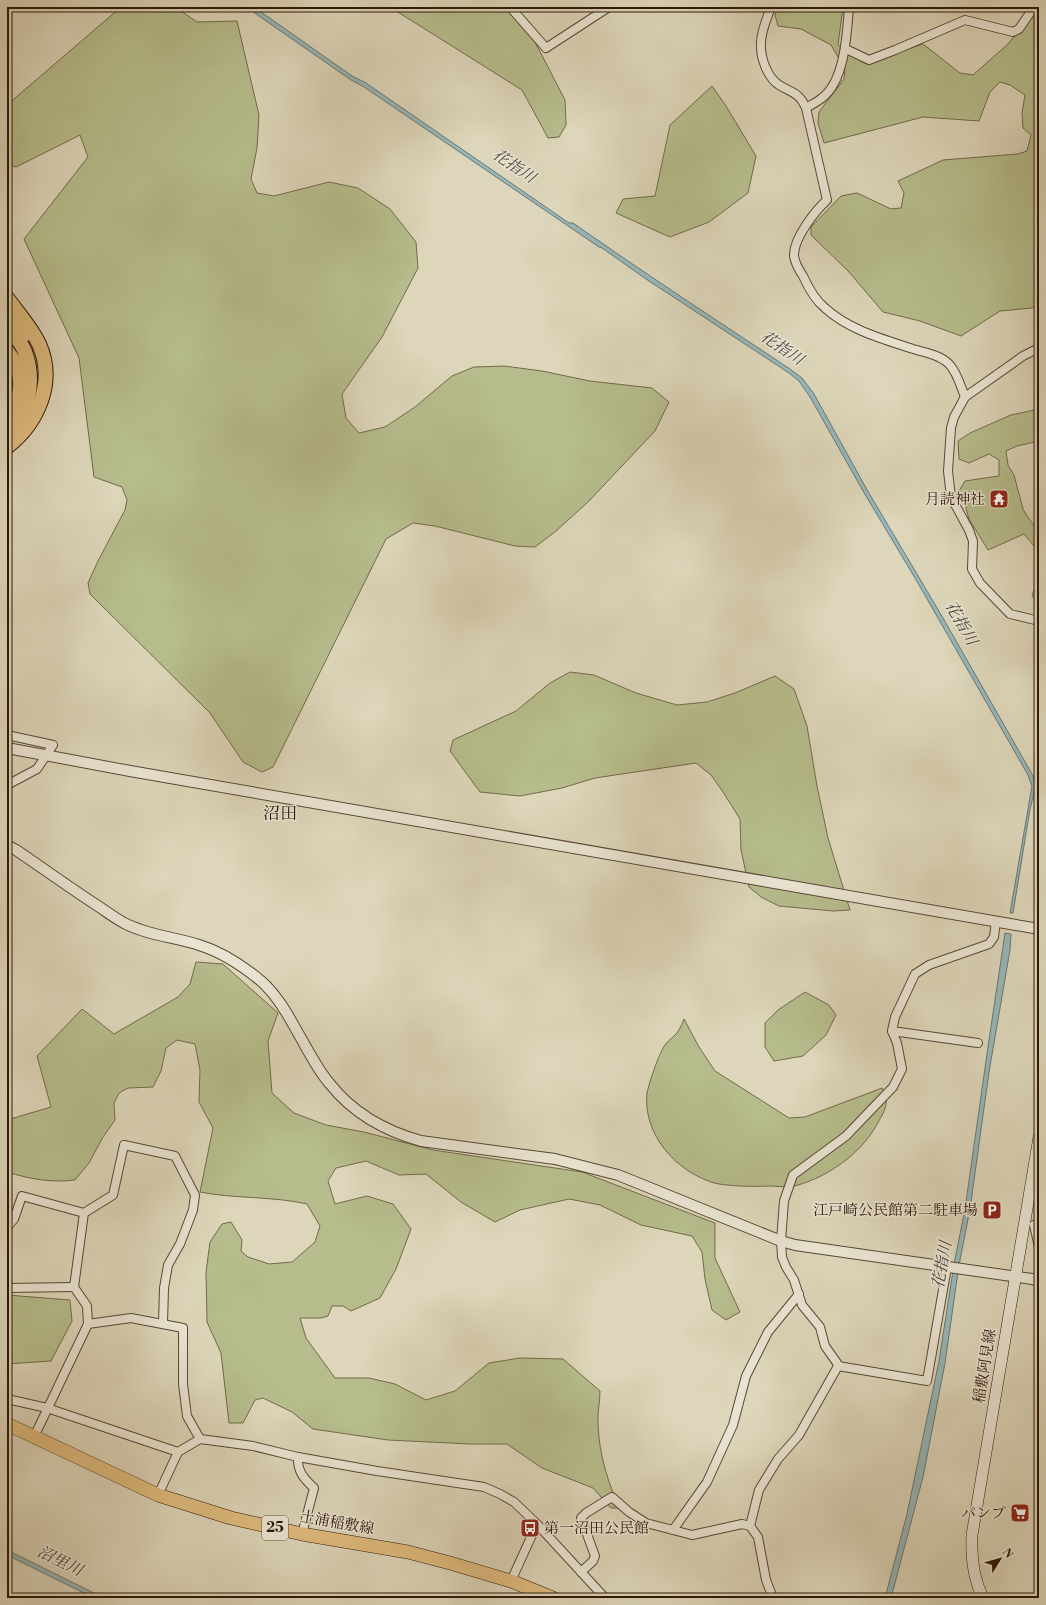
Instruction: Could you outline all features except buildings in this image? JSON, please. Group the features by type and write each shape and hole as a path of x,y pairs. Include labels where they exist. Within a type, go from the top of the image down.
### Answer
{"highway":[{"path":"7,298 39,344 46,376 44,396 34,417 24,431 7,447"},
{"path":"7,317 21,330 29,343 35,357 38,372 35,401 30,414 21,429 7,444"},
{"path":"7,328 18,340 24,351 29,366 30,381 24,410 19,419 7,432"},
{"path":"7,351 17,367 21,387 14,411 7,422"}],"main road":[{"name":"稲敷阿見線","path":"983,1598 975,1578 972,1564 972,1535 1015,1277 1037,1159 1039,1137"},
{"name":"土浦稲敷線","path":"7,1424 158,1494 231,1518 302,1534 408,1552 511,1581 553,1598"}],"street":[{"path":"510,7 546,48 609,7"},
{"path":"771,7 762,34 761,43 766,68 772,79 779,85 794,91 802,99 806,108 827,200 816,211 806,225 797,243 794,254 795,261 809,288 824,307 838,319 871,335 934,356 949,364 955,372 965,397"},
{"path":"806,108 824,97 834,82 846,49 849,7"},
{"path":"846,49 869,60 966,20 1013,32 1019,29 1034,7"},
{"path":"1039,348 1023,356 965,397 954,417 951,428 949,476 951,497 969,530 973,542 972,569 980,583 1010,614 1039,621"},
{"path":"7,735 53,744 37,769 7,785"},
{"path":"7,748 1039,929"},
{"path":"7,845 124,923 152,934 208,948 229,958 262,982 288,1015 330,1084 351,1106 384,1128 420,1141 555,1159 618,1175 781,1241 811,1248 1032,1279 1039,1282"},
{"path":"750,1526 759,1490 778,1458 800,1435 838,1366 837,1362 826,1346 820,1327 802,1305 800,1294 782,1257 781,1241 784,1201 793,1175 846,1136 893,1087 902,1069 897,1043 892,1031 895,1017 915,974 929,965 988,944 994,937 996,921"},
{"path":"892,1031 978,1043"},
{"path":"7,1227 14,1220 22,1196 84,1213 113,1195 124,1144 175,1156 195,1195 193,1210 180,1244 168,1265 164,1288 163,1323"},
{"path":"34,1437 88,1324 86,1306 74,1288 84,1213"},
{"path":"1039,1224 1034,1225 1039,1244"},
{"path":"838,1366 927,1381 948,1267"},
{"path":"7,1288 74,1288"},
{"path":"673,1530 707,1482 733,1425 746,1376 768,1332 800,1294"},
{"path":"88,1324 131,1318 183,1328 183,1384 187,1416 200,1439"},
{"path":"7,1399 47,1408 178,1452"},
{"path":"158,1494 178,1452 200,1439 253,1446 298,1457 484,1487 514,1502 537,1524 605,1598"},
{"path":"298,1457 298,1466 304,1478 314,1488 302,1534"},
{"path":"581,1572 593,1561 595,1556 582,1518 586,1513 612,1497 629,1512 646,1523 692,1535 742,1524 750,1526 758,1537 766,1580 773,1598"},
{"path":"511,1581 537,1524"}],"green space":[{"path":"121,7 175,7 197,22 237,21 259,115 257,148 251,179 257,193 274,196 329,182 358,188 390,209 416,242 418,268 382,337 342,394 346,418 359,433 385,427 415,407 452,376 474,367 504,366 542,371 590,381 652,388 669,402 655,431 588,502 556,531 535,547 515,546 435,526 413,523 386,539 273,767 262,772 243,762 210,713 90,594 88,583 125,510 127,500 122,487 94,477 79,358 24,239 88,157 80,135 16,167 7,164 7,105"},
{"path":"392,7 506,7 533,38 565,100 566,125 559,137 548,138 522,90"},
{"path":"778,7 843,7 838,45 864,63 923,44 960,73 973,75 1007,45 1039,7 1039,304 1032,308 1000,311 961,336 920,321 883,312 849,272 811,235 811,227 841,196 857,193 891,209 901,208 904,193 898,181 943,160 1018,154 1027,151 1031,135 1023,128 1022,113 1025,95 1010,85 1000,82 990,92 979,121 923,117 824,143 818,123 819,112 844,79 845,69 831,45 801,29 778,26 775,15"},
{"path":"712,86 726,106 756,156 748,193 709,222 670,237 616,213 623,199 655,196 670,125"},
{"path":"1039,409 1039,441 1017,446 1006,451 1008,465 1014,475 1023,509 1037,529 1039,529 1039,552 1024,534 988,550 969,519 966,502 959,491 965,481 999,476 999,460 989,454 969,463 959,459 958,441 970,433 1011,415"},
{"path":"1039,579 1039,608 1032,595"},
{"path":"570,672 594,675 636,693 677,705 707,702 735,693 775,676 794,689 807,726 817,786 828,838 850,910 833,911 779,906 761,897 749,887 741,850 740,819 711,775 696,763 595,778 562,788 520,796 480,792 450,751 453,740 516,711 550,683"},
{"path":"196,962 223,964 278,1013 268,1041 272,1093 294,1113 326,1125 364,1132 433,1150 582,1172 715,1223 715,1258 740,1312 726,1320 712,1310 705,1279 702,1252 692,1236 641,1225 600,1205 569,1199 520,1210 495,1222 461,1202 426,1174 399,1175 366,1161 336,1168 328,1181 335,1204 367,1196 393,1204 411,1229 396,1269 380,1298 351,1311 343,1306 332,1306 328,1316 321,1318 300,1318 306,1338 335,1378 369,1378 395,1384 426,1400 455,1391 489,1363 520,1358 563,1359 600,1391 598,1421 600,1446 608,1479 620,1508 611,1508 593,1488 542,1468 507,1444 470,1444 388,1440 313,1429 292,1412 263,1398 255,1400 243,1423 229,1423 221,1353 207,1322 206,1272 210,1242 222,1224 231,1222 242,1240 241,1251 248,1257 269,1264 292,1262 315,1242 320,1226 307,1204 294,1201 227,1196 200,1192 213,1128 199,1102 200,1070 195,1044 177,1040 166,1048 161,1071 153,1087 128,1088 119,1093 114,1103 115,1120 103,1137 89,1163 75,1180 41,1180 7,1172 7,1120 51,1107 37,1056 82,1009 114,1034 178,997 190,984"},
{"path":"805,992 829,1005 836,1015 826,1035 803,1056 774,1061 765,1047 765,1023 778,1010"},
{"path":"684,1019 699,1047 715,1071 789,1118 805,1117 882,1088 886,1098 884,1112 869,1136 852,1155 832,1170 810,1181 798,1185 783,1187 739,1186 711,1182 697,1176 673,1159 664,1148 656,1136 650,1122 647,1108 647,1093 657,1061 665,1045 678,1032"},
{"path":"7,1295 70,1300 72,1321 51,1361 7,1364"}],"water":[{"name":"花指川","path":"246,7 254,7 352,76 366,83 569,223 573,223 802,378 814,394 866,488 943,618 1032,774 1036,785 1030,809 1013,913 1010,913 1032,786 1028,775 810,397 799,381 364,87 351,80"},
{"name":"花指川","path":"1005,933 1011,934 1010,950 989,1072 970,1209 959,1265 945,1363 923,1477 891,1598 885,1598 907,1514 939,1361 954,1264 965,1209"},
{"name":"沼里川","path":"7,1550 104,1598 94,1598 7,1555"}],"place":[{"name":"月読神社","path":"999,499"},
{"name":"江戸崎公民館第二駐車場","path":"992,1210"},
{"name":"パンプ","path":"1020,1513"},
{"name":"第一沼田公民館","path":"530,1528"}],"district":[{"name":"沼田","path":"280,814"}]}
